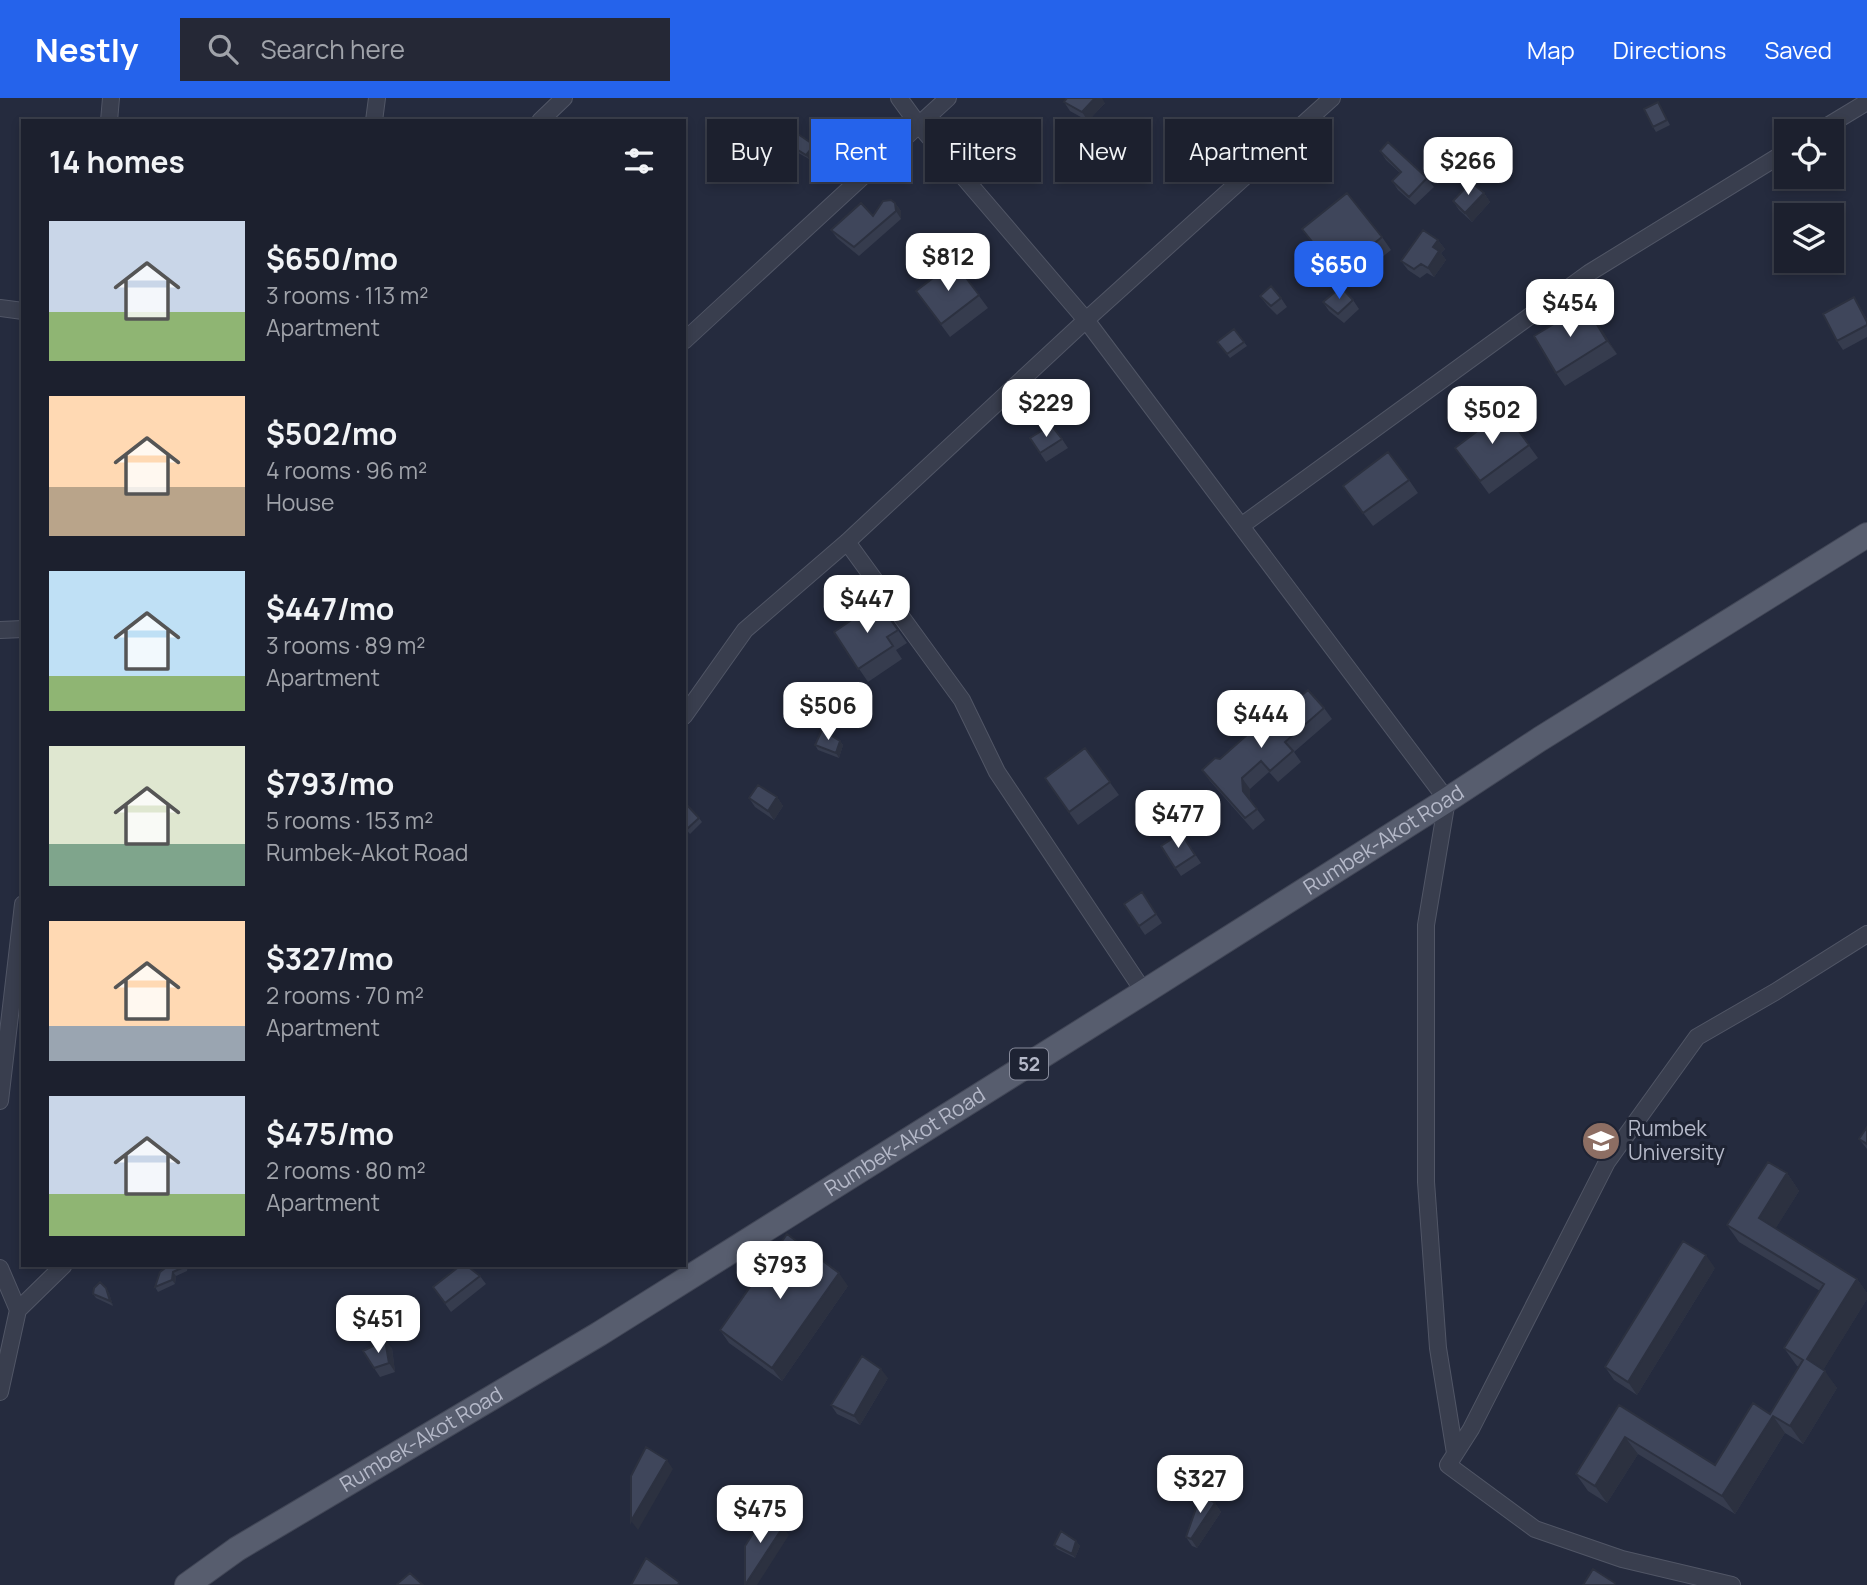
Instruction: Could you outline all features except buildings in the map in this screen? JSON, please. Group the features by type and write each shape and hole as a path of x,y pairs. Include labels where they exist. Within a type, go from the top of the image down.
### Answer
{"main road":[{"name":"Rumbek-Akot Road","path":"187,1585 237,1549 599,1335 1867,535"}],"street":[{"path":"109,119 111,98"},
{"path":"374,119 377,98"},
{"path":"542,119 564,98"},
{"path":"899,98 918,124 1086,320 1447,800 1426,925 1426,1182 1438,1348 1455,1453"},
{"path":"686,339 948,98"},
{"path":"686,713 745,630 847,542 1086,320 1332,98"},
{"path":"1839,119 1867,102"},
{"path":"1241,526 1589,273 1774,159"},
{"path":"0,308 21,311"},
{"path":"847,542 962,700 997,772 1144,992"},
{"path":"0,630 21,629"},
{"path":"0,1101 21,921"},
{"path":"1732,1585 1622,1559 1535,1529 1448,1465 1477,1417 1607,1162 1697,1037 1867,934"},
{"path":"0,1392 18,1310 62,1267"},
{"path":"0,1268 18,1310"}],"place":[{"name":"Rumbek University","path":"1601,1141"}]}
